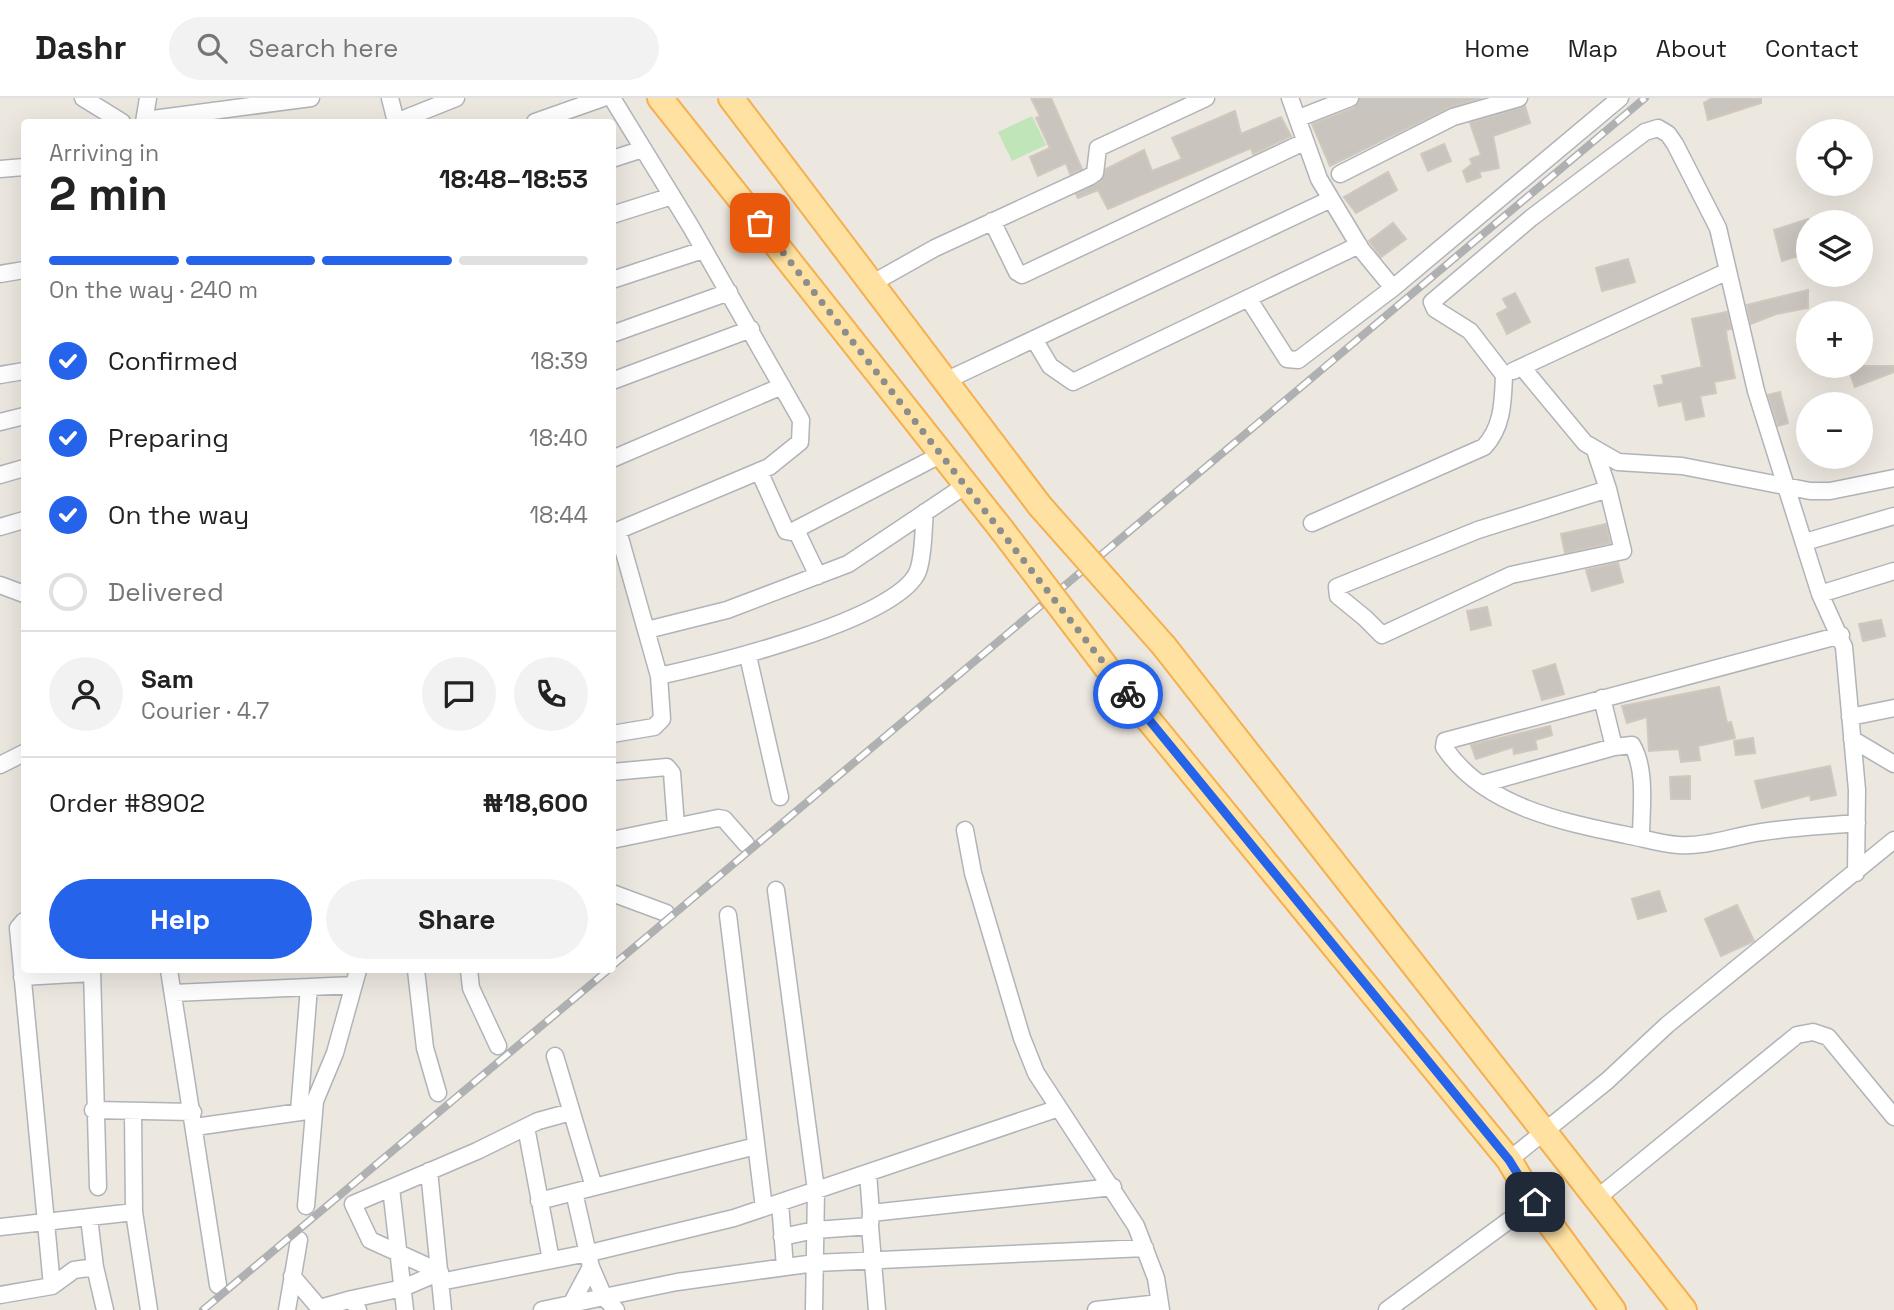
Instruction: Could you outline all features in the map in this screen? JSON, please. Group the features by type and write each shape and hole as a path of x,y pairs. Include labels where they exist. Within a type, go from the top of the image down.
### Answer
{"main road":[{"path":"660,98 1002,530 1116,680 1509,1160 1535,1202 1614,1310"},
{"path":"736,100 1040,506 1164,646 1684,1310"}],"street":[{"path":"83,98 104,105 119,119"},
{"path":"145,119 148,98"},
{"path":"193,116 194,98"},
{"path":"164,119 193,116 250,102 311,98"},
{"path":"390,98 395,119"},
{"path":"404,119 456,98"},
{"path":"544,119 603,98"},
{"path":"612,98 751,329 801,420 800,442 786,455 758,471 616,532"},
{"path":"872,284 934,248 1095,173 1098,148 1206,98"},
{"path":"1290,98 1299,118 1304,142 1331,199 1359,245 1393,288"},
{"path":"1299,118 1350,98"},
{"path":"1340,174 1453,117 1518,98"},
{"path":"1248,298 1287,359 1298,360 1393,288 1620,98"},
{"path":"1312,523 1484,447 1499,423 1504,375 1470,331 1435,309 1432,302 1531,218 1645,132 1658,128 1675,144 1712,212 1756,391 1784,484 1821,594 1840,635 1852,739 1857,824 1856,873"},
{"path":"992,221 1017,272 1022,275 1304,142"},
{"path":"616,158 643,149"},
{"path":"0,169 21,167"},
{"path":"616,214 672,196"},
{"path":"945,381 1331,199"},
{"path":"1034,339 1050,366 1073,383 1359,245"},
{"path":"616,279 703,250"},
{"path":"0,274 21,270"},
{"path":"1504,375 1728,271"},
{"path":"616,333 729,292"},
{"path":"616,380 751,329"},
{"path":"1521,367 1595,450 1621,463 1682,466 1810,491 1830,491 1894,478"},
{"path":"0,375 21,372"},
{"path":"616,456 782,386"},
{"path":"0,422 21,417"},
{"path":"1595,450 1608,489 1623,551 1511,575 1382,635 1338,596 1337,587 1478,530 1608,489"},
{"path":"758,471 786,531 796,530 942,454"},
{"path":"0,475 21,469"},
{"path":"647,630 727,610 848,564 966,485"},
{"path":"659,677 783,646 868,609 904,588 918,572 925,512"},
{"path":"1805,542 1894,516"},
{"path":"0,527 21,521"},
{"path":"796,530 818,576"},
{"path":"616,535 647,630 659,677 660,724 616,731"},
{"path":"1821,594 1894,571"},
{"path":"0,584 21,593"},
{"path":"1840,635 1445,741 1447,751 1482,784 1511,802 1574,826 1679,845 1707,843 1765,831 1857,824"},
{"path":"748,656 780,797"},
{"path":"1602,698 1614,747"},
{"path":"1850,717 1894,708"},
{"path":"1852,739 1894,764"},
{"path":"1482,784 1614,747 1632,745 1636,752 1642,792 1641,838"},
{"path":"0,765 21,754"},
{"path":"616,772 667,767 672,773 676,826"},
{"path":"616,839 710,818 724,819 746,844"},
{"path":"965,830 973,873 1022,1038 1036,1073 1113,1187 1145,1248 1161,1306 1096,1310"},
{"path":"1509,1160 1545,1133 1667,1025 1894,840"},
{"path":"776,890 816,1190 814,1310"},
{"path":"616,894 666,913"},
{"path":"728,915 756,1146 782,1237 785,1267"},
{"path":"21,925 18,928 21,965"},
{"path":"22,973 52,1286"},
{"path":"22,977 78,973"},
{"path":"92,973 93,1110 97,1187"},
{"path":"170,973 218,1285"},
{"path":"416,973 425,1048 438,1093"},
{"path":"469,973 471,988 498,1046"},
{"path":"174,993 309,987 356,977 335,1052 306,1111"},
{"path":"306,1206 309,987"},
{"path":"1596,1199 1797,1035 1813,1032 1828,1037 1892,1110"},
{"path":"555,1056 594,1187"},
{"path":"292,1276 320,1309 355,1304 440,1277 551,1260 588,1260 734,1218 1059,1108"},
{"path":"93,1110 194,1119 306,1111"},
{"path":"133,1112 134,1212 149,1310"},
{"path":"440,1277 399,1252 370,1240 354,1204 526,1127 571,1112"},
{"path":"526,1127 551,1260"},
{"path":"539,1201 756,1146"},
{"path":"429,1171 443,1310"},
{"path":"868,1173 877,1310"},
{"path":"782,1237 871,1220 1113,1187"},
{"path":"391,1188 405,1310"},
{"path":"574,1192 588,1260 604,1297 616,1310"},
{"path":"1387,1310 1535,1202"},
{"path":"0,1227 134,1212"},
{"path":"89,1218 104,1310"},
{"path":"287,1310 299,1240"},
{"path":"542,1310 569,1307 677,1282 815,1263 1145,1248"},
{"path":"569,1307 588,1260"},
{"path":"0,1295 52,1286 74,1270 95,1267"}],"green space":[{"path":"1032,116 1046,145 1012,161 998,132"}],"building":[{"path":"1031,98 1051,98 1082,169 1070,174 1066,163 1038,176 1030,157 1050,148 1036,118 1040,116"},
{"path":"1360,98 1481,98 1448,108 1330,166 1312,124 1354,108"},
{"path":"1712,98 1761,98 1761,103 1708,120 1704,103"},
{"path":"1525,106 1530,123 1493,136 1499,168 1479,172 1481,177 1467,182 1463,171 1472,164 1470,159 1481,155 1470,123"},
{"path":"1235,111 1241,134 1281,117 1291,136 1253,154 1251,148 1108,209 1098,190 1078,198 1076,194 1101,181 1106,169 1144,150 1152,171 1182,159 1172,138"},
{"path":"1444,144 1451,161 1428,171 1421,154"},
{"path":"1388,172 1397,190 1356,213 1344,197"},
{"path":"1393,223 1406,239 1381,257 1369,241"},
{"path":"1796,223 1796,257 1782,261 1774,230"},
{"path":"1628,259 1635,282 1602,291 1596,268"},
{"path":"1808,290 1808,301 1796,301 1796,310 1776,314 1751,324 1747,305"},
{"path":"1515,293 1530,322 1507,334 1497,314 1508,308 1503,299"},
{"path":"1727,312 1731,329 1726,330 1727,339 1735,378 1714,382 1716,393 1700,396 1704,416 1686,420 1682,401 1659,406 1654,386 1664,384 1662,376 1702,367 1692,319"},
{"path":"1873,366 1894,366 1894,372 1855,387 1852,378 1873,378"},
{"path":"1780,392 1788,423 1778,426 1768,395"},
{"path":"1606,524 1610,543 1565,553 1561,534"},
{"path":"1618,563 1623,582 1592,591 1586,570"},
{"path":"1487,607 1491,625 1471,630 1467,611"},
{"path":"1881,620 1885,636 1863,641 1859,624"},
{"path":"1555,664 1564,694 1542,700 1533,671"},
{"path":"1719,687 1727,723 1731,722 1735,738 1698,746 1700,760 1681,762 1679,749 1649,751 1647,717 1627,723 1622,706"},
{"path":"1550,726 1552,735 1535,740 1537,749 1514,754 1513,747 1476,759 1471,745"},
{"path":"1753,738 1755,753 1736,755 1734,741"},
{"path":"1830,766 1836,795 1811,800 1810,795 1762,808 1755,781"},
{"path":"1690,776 1690,799 1671,799 1670,777"},
{"path":"1659,891 1666,911 1638,919 1632,899"},
{"path":"1737,905 1754,941 1721,956 1705,919"}],"railway":[{"path":"616,963 1645,98"},
{"path":"203,1310 604,973"}],"way so far":[{"path":"760,223 1128,694"}],"route":[{"path":"1128,694 1509,1160 1535,1202"}]}
